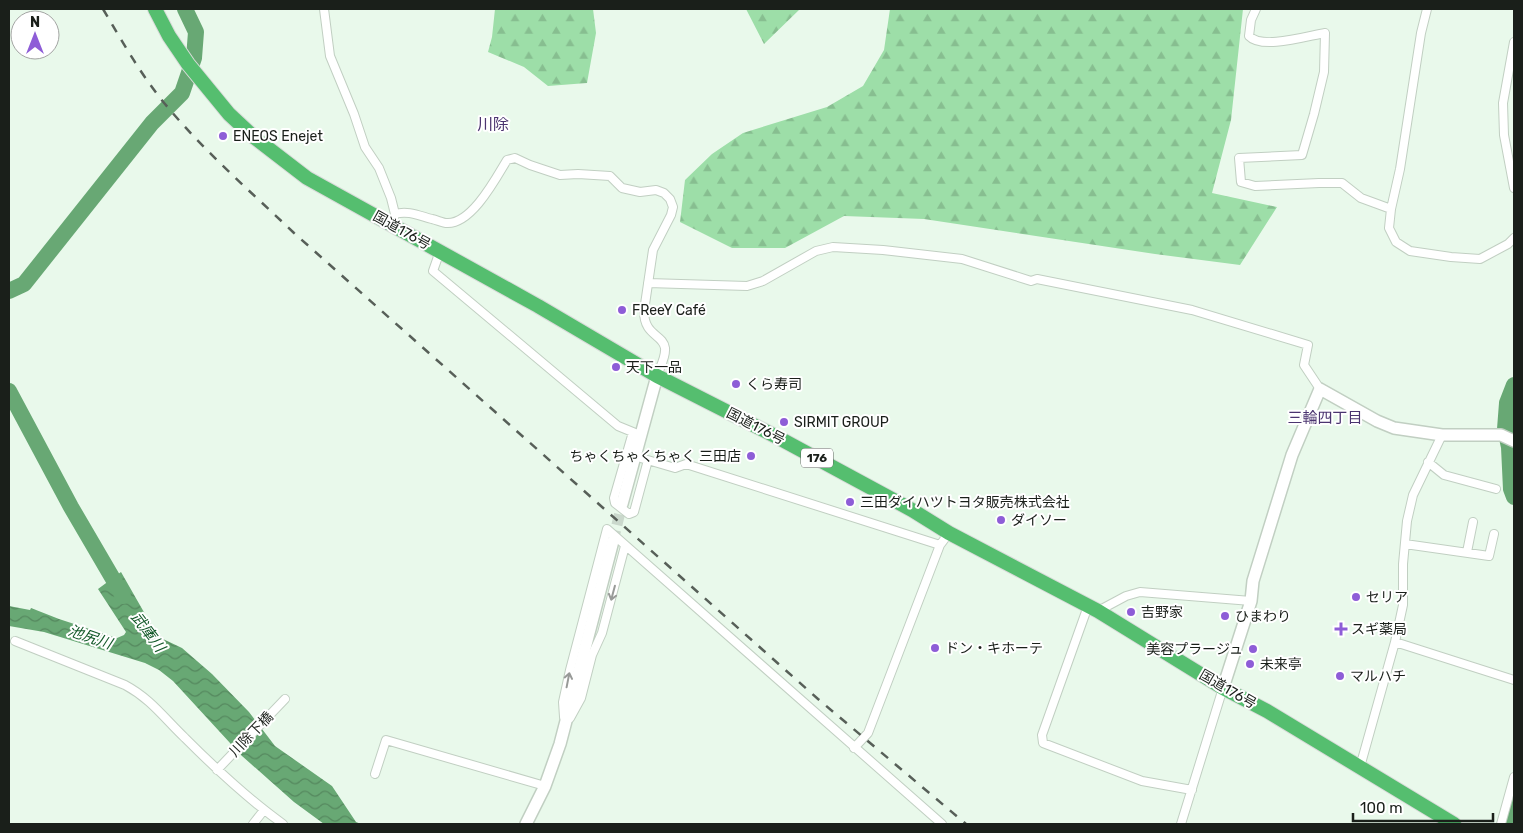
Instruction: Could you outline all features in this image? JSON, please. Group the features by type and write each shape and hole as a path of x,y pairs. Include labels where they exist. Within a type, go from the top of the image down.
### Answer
{"highway":[{"name":"国道176号","path":"156,9 169,36 229,114 282,160 307,178 393,219 440,251 657,376 861,482 949,533 1093,608 1223,688 1266,711 1454,824"}],"street":[{"path":"324,9 330,56 354,114 365,147 379,168 391,198 393,219 407,212 449,223 460,220 469,213 488,191 507,160 515,158 537,168 560,175 610,176 622,188 640,192 656,190 664,193 670,199 673,207 671,215 653,250 644,320 648,329 663,342 665,348 664,359 614,498 615,503 629,514 634,512 648,460"},
{"path":"1256,9 1250,20 1249,36 1253,40 1277,42 1325,33 1324,72 1302,155 1239,158 1241,182 1254,186 1342,183 1362,198 1391,209"},
{"path":"1427,9 1421,33 1389,228 1396,242 1410,252 1450,257 1480,259 1508,244 1514,238"},
{"path":"1514,42 1503,103 1504,135 1514,188"},
{"path":"648,283 747,286 763,280 816,252 833,246 962,259 1031,281 1037,280 1192,310 1308,345 1304,366 1320,389 1377,422 1394,428 1442,435 1500,434 1514,441"},
{"path":"440,251 433,271 618,426 636,433"},
{"path":"1181,824 1251,601 1253,581 1292,455 1320,389"},
{"path":"622,504 634,456 636,433"},
{"path":"1360,768 1395,642 1403,605 1403,564 1407,520 1413,494 1442,435"},
{"path":"634,456 675,468 686,464 940,545"},
{"path":"1428,462 1444,475 1496,489"},
{"path":"1467,552 1473,522"},
{"path":"564,728 564,702 570,670 607,529 942,824"},
{"path":"854,748 868,733 940,545 949,533"},
{"path":"1405,544 1489,556 1494,534"},
{"path":"526,824 554,764 613,541"},
{"path":"564,728 581,698 592,655 602,633 626,546"},
{"path":"1192,790 1142,781 1043,743 1042,734 1077,634 1093,608 1140,592 1251,601"},
{"path":"15,641 98,674 141,694 217,770 283,824"},
{"path":"1395,642 1514,680"},
{"name":"川除下橋","path":"217,770 285,699"},
{"path":"375,774 386,740 545,786"},
{"path":"1501,824 1514,777"},
{"path":"253,824 264,810"}],"green space":[{"path":"495,9 593,9 596,33 587,83 548,86 524,67 488,52 492,37"},
{"path":"746,9 800,9 764,44"},
{"path":"890,9 1243,9 1231,120 1212,193 1277,207 1240,265 924,219 844,216 785,248 732,248 680,222 685,180 712,154 743,133 827,107 863,86 884,50"}],"water":[{"name":"池尻川","path":"121,572 149,621 163,639 182,648 212,674 249,712 275,746 332,786 356,822 361,824 324,824 294,802 242,756 173,681 159,670 145,663 44,632 9,626 9,606 30,610 31,608 117,638 124,635 126,632 98,589"}],"waterway":[{"path":"9,291 24,284 152,123 182,93 194,58 196,32 185,9"},
{"path":"1514,385 1507,403 1505,429 1509,447 1511,489 1514,497"},
{"name":"武庫川","path":"9,391 71,507 123,596"},
{"path":"1506,824 1514,792"}],"tunnel":[{"path":"613,541 622,504"}],"railway":[{"path":"103,9 156,93 195,138 244,186 294,233 818,699 966,824"}],"place":[{"name":"ENEOS Enejet","path":"223,136"},
{"name":"FReeY Café","path":"622,310"},
{"name":"天下一品","path":"616,367"},
{"name":"くら寿司","path":"736,384"},
{"name":"SIRMIT GROUP","path":"784,422"},
{"name":"ちゃくちゃくちゃく 三田店","path":"751,456"},
{"name":"三田ダイハツトヨタ販売株式会社","path":"850,502"},
{"name":"ダイソー","path":"1001,520"},
{"name":"セリア","path":"1356,597"},
{"name":"吉野家","path":"1131,612"},
{"name":"ひまわり","path":"1225,616"},
{"name":"スギ薬局","path":"1341,629"},
{"name":"ドン・キホーテ","path":"935,648"},
{"name":"美容プラージュ","path":"1253,649"},
{"name":"未来亭","path":"1250,664"},
{"name":"マルハチ","path":"1340,676"}],"district":[{"name":"川除","path":"493,124"},
{"name":"三輪四丁目","path":"1325,418"}]}
